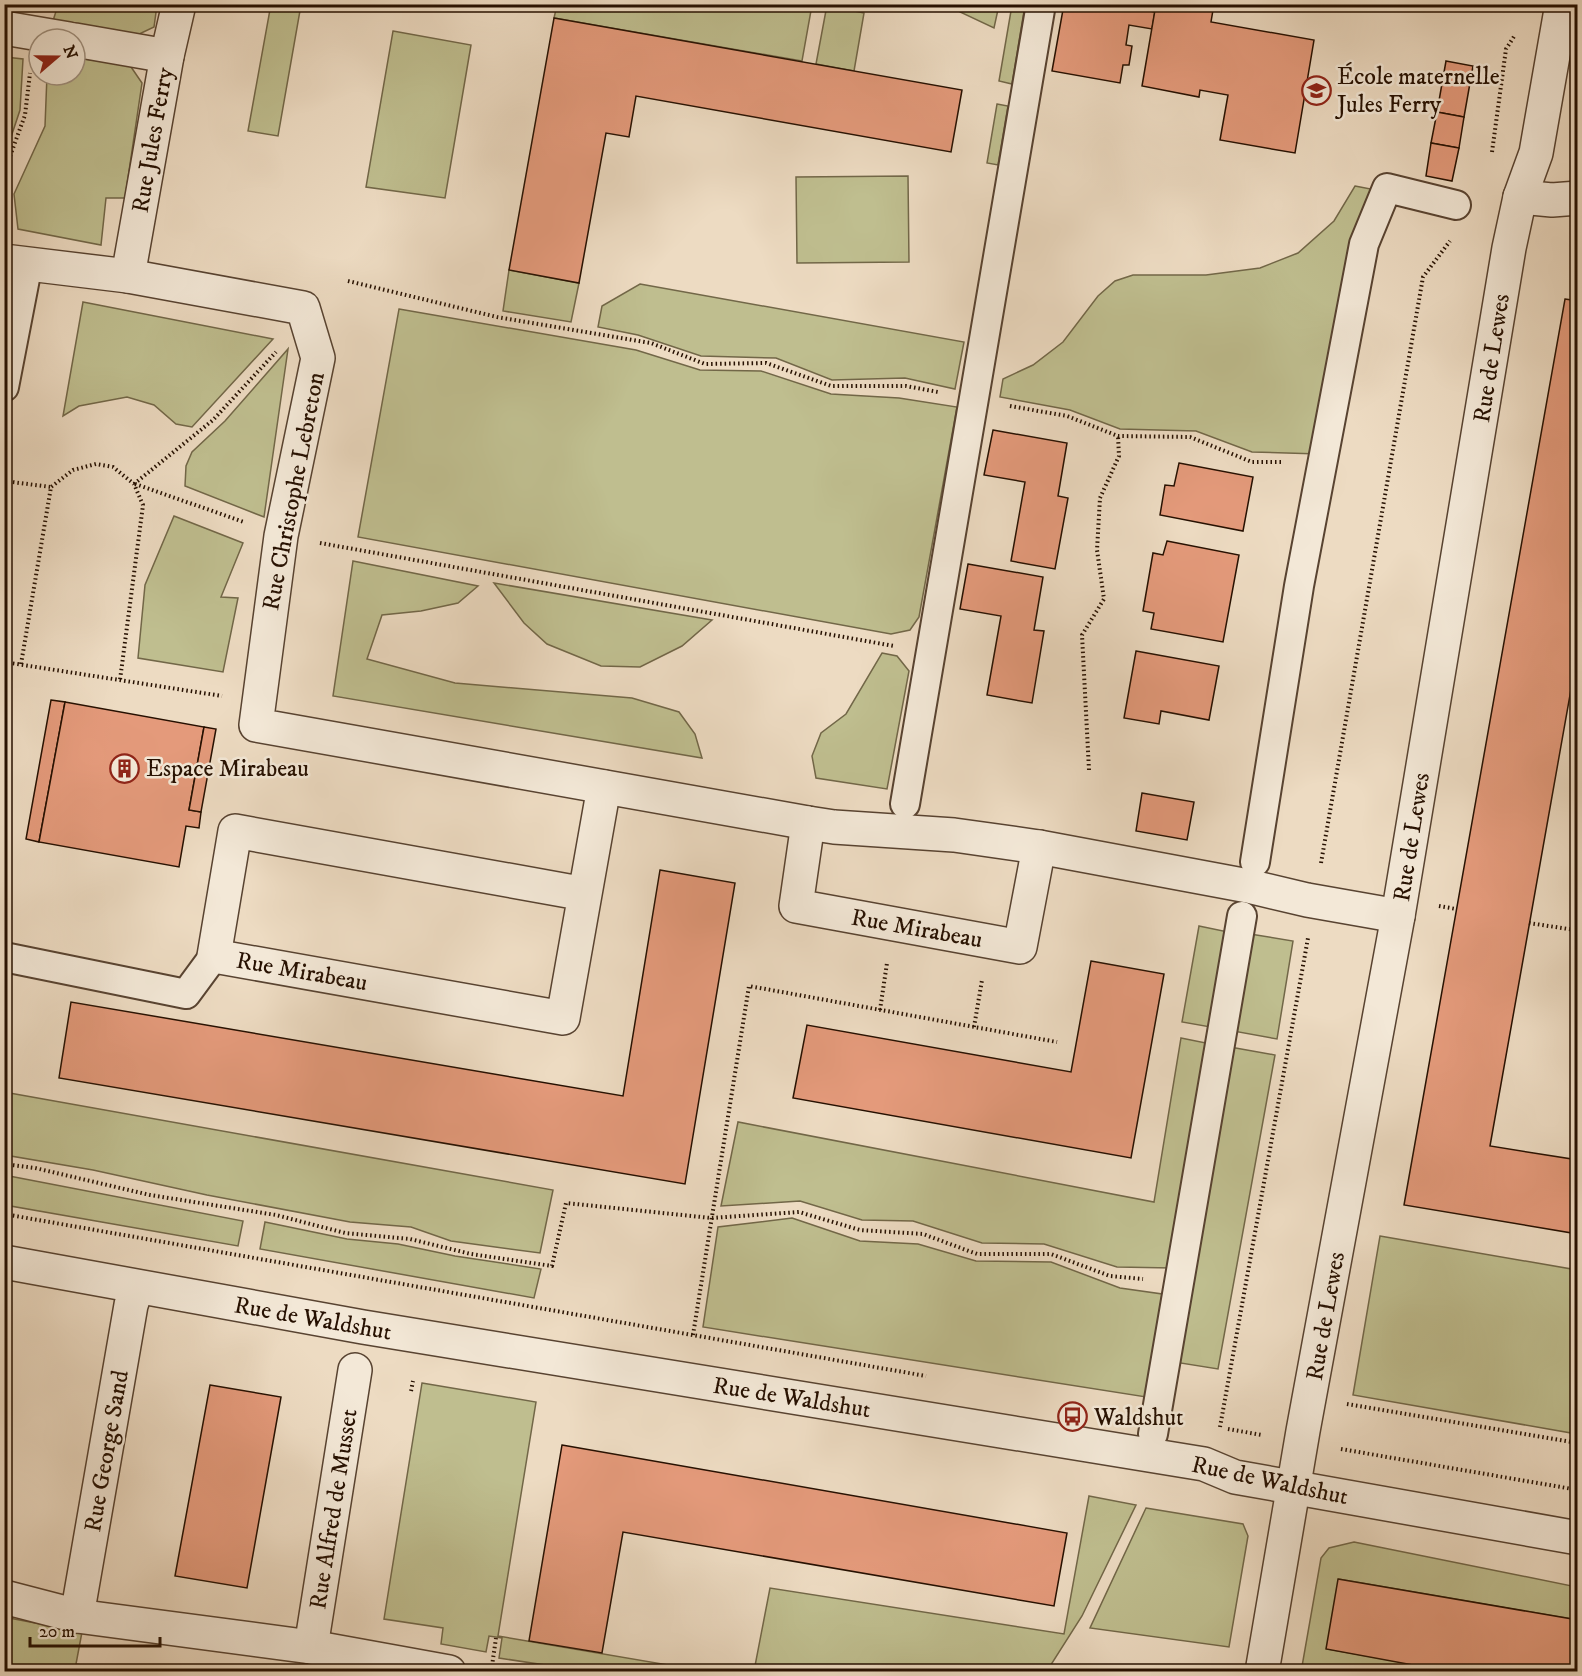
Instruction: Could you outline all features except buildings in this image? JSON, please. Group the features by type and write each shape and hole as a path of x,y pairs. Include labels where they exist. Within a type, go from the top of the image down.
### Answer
{"street":[{"name":"Rue Jules Ferry","path":"128,276 178,4"},
{"path":"905,804 1041,4"},
{"name":"Rue de Lewes","path":"1262,1671 1398,916 1509,248 1520,197 1536,153 1562,4"},
{"path":"4,28 27,32"},
{"path":"87,42 167,56"},
{"path":"1255,862 1299,586 1364,244 1387,188 1456,205"},
{"path":"1520,197 1552,200 1578,198"},
{"path":"4,387 16,262"},
{"name":"Rue Christophe Lebreton","path":"16,262 128,276 303,308 318,358 281,536 256,725 604,787"},
{"path":"604,787 834,827 954,835 1039,847 1248,886 1315,902 1398,916"},
{"name":"Rue Mirabeau","path":"585,894 235,831 214,956 563,1018 604,787"},
{"name":"Rue Mirabeau","path":"808,823 795,906 1020,947 1039,847"},
{"path":"1155,1425 1242,916"},
{"path":"4,957 186,994 214,956"},
{"name":"Rue de Waldshut","path":"4,1262 363,1327 1204,1464 1235,1477 1578,1538"},
{"name":"Rue George Sand","path":"77,1616 131,1305 137,1287"},
{"name":"Rue Alfred de Musset","path":"311,1647 355,1370"},
{"path":"4,1597 77,1616 311,1647 449,1671"}],"path":[{"path":"1491,160 1506,49 1515,35 1517,25"},
{"path":"4,173 26,115 29,87"},
{"path":"1220,1428 1315,902 1423,277 1451,240"},
{"path":"348,281 497,317 651,343 705,364 766,363 831,386 906,386 1066,416 1118,436 1190,437 1252,462 1323,462"},
{"path":"134,484 213,420 280,349"},
{"path":"1089,770 1082,635 1104,599 1097,550 1100,498 1119,456 1118,436"},
{"path":"21,664 51,487 73,470 96,464 112,467 134,484 246,523"},
{"path":"4,481 51,487"},
{"path":"120,680 143,505 134,484"},
{"path":"281,536 931,652"},
{"path":"4,662 229,697"},
{"path":"1529,923 1575,930"},
{"path":"880,1010 893,924"},
{"path":"974,1027 989,942"},
{"path":"693,1335 749,986 1057,1041"},
{"path":"4,1164 35,1168 150,1195 276,1215 345,1233 410,1239 471,1254 552,1266 566,1203 711,1218 799,1212 860,1230 923,1234 977,1254 1051,1254 1110,1276 1180,1282"},
{"path":"4,1214 926,1376"},
{"path":"411,1392 413,1381"},
{"path":"1342,1403 1578,1443"},
{"path":"1155,1425 1220,1428 1266,1436"},
{"path":"1335,1448 1578,1490"},
{"path":"492,1666 496,1638"}],"shaded area":[{"path":"271,4 301,5 278,136 248,131"},
{"path":"58,5 157,5 154,27 133,37 87,30 87,27 52,24"},
{"path":"557,5 812,5 802,61 554,18"},
{"path":"827,5 864,13 854,71 816,64"},
{"path":"955,5 999,5 994,28 960,12"},
{"path":"1012,5 1025,5 1012,84 999,81"},
{"path":"393,31 471,45 445,198 366,187"},
{"path":"5,57 23,59 20,110 5,155"},
{"path":"87,59 129,64 142,83 125,198 106,198 101,245 18,229 14,194 45,126 47,87 87,87"},
{"path":"997,104 1008,106 998,165 987,163"},
{"path":"908,176 909,262 797,263 796,177"},
{"path":"1355,186 1376,190 1319,454 1252,452 1196,431 1120,429 1070,410 1000,397 1003,379 1033,365 1063,342 1098,296 1115,281 1133,275 1206,275 1260,268 1298,253 1334,221"},
{"path":"509,270 579,283 571,322 503,311"},
{"path":"640,284 964,342 955,389 905,378 832,380 776,358 701,356 638,335 598,327 602,306"},
{"path":"83,302 273,339 192,427 176,424 154,405 127,397 79,406 63,416"},
{"path":"399,309 636,350 700,370 761,371 831,394 899,398 957,407 919,617 910,630 891,634 358,537"},
{"path":"288,349 264,517 185,486 186,466 192,452 225,421"},
{"path":"174,516 243,543 221,597 238,598 223,672 138,658 145,585"},
{"path":"353,561 478,586 458,603 421,611 382,615 367,659 455,683 632,698 679,712 695,734 702,758 333,696"},
{"path":"494,583 712,620 682,646 640,667 601,666 547,644 524,623"},
{"path":"882,653 897,656 909,671 887,789 816,778 812,756 821,733 846,714"},
{"path":"1199,926 1233,933 1216,1028 1182,1022"},
{"path":"1250,934 1293,941 1277,1039 1233,1031"},
{"path":"1181,1038 1211,1044 1172,1268 1117,1267 1044,1244 982,1243 913,1221 862,1220 800,1201 721,1206 738,1122 1154,1202"},
{"path":"1230,1047 1275,1055 1218,1369 1174,1362"},
{"path":"4,1092 553,1190 540,1253 451,1241 411,1227 350,1222 207,1195 93,1170 5,1155"},
{"path":"4,1175 243,1221 238,1246 5,1205"},
{"path":"792,1218 860,1241 918,1244 976,1261 1051,1262 1120,1288 1162,1294 1146,1397 703,1327 718,1227"},
{"path":"265,1222 347,1239 398,1244 455,1256 541,1269 534,1298 260,1249"},
{"path":"1380,1236 1577,1270 1577,1434 1353,1395"},
{"path":"422,1383 536,1402 498,1636 686,1668 685,1671 573,1671 499,1658 502,1638 489,1636 486,1652 441,1644 443,1628 384,1619"},
{"path":"1089,1496 1136,1505 1082,1616 1047,1671 754,1671 770,1588 1064,1634"},
{"path":"1146,1508 1243,1524 1248,1536 1229,1647 1090,1628"},
{"path":"1354,1542 1577,1587 1577,1620 1339,1579 1327,1649 1451,1671 1301,1672 1321,1558 1329,1548"},
{"path":"4,1617 82,1632 76,1664 115,1671 5,1671"}],"place":[{"name":"École maternelle Jules Ferry","path":"1316,90"},
{"name":"Espace Mirabeau","path":"125,768"},
{"name":"Waldshut","path":"1073,1417"}]}
